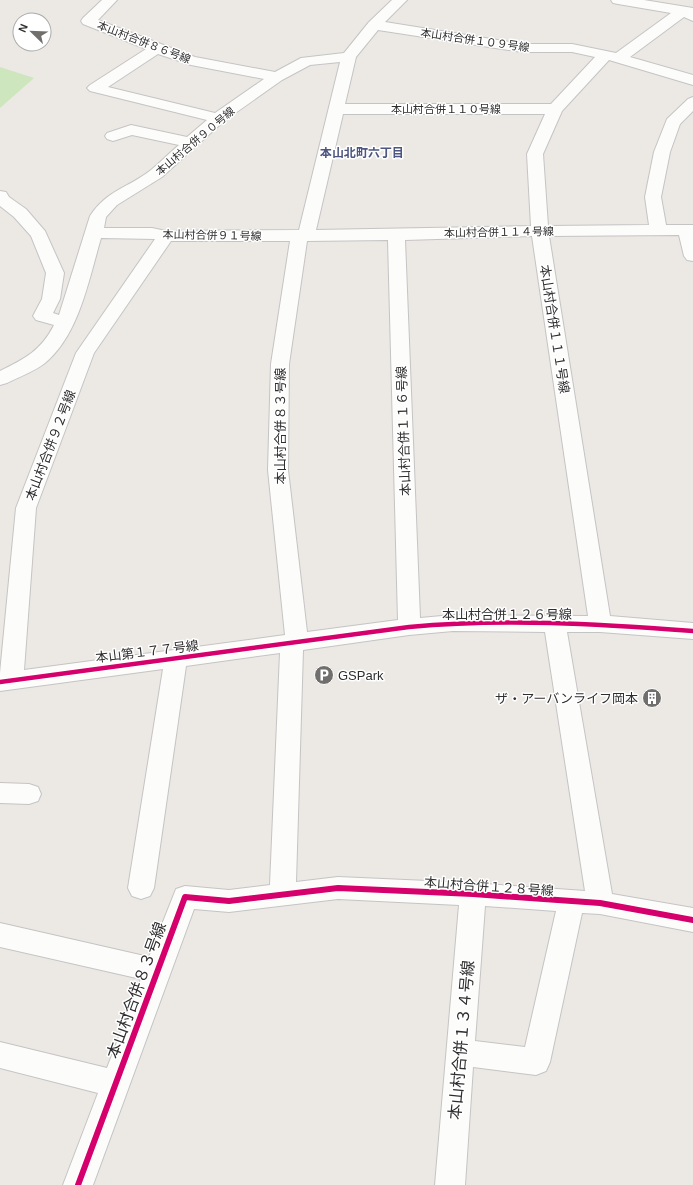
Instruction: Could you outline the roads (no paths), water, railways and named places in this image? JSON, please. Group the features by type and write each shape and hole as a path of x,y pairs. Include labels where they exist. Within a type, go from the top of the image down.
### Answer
{"street":[{"name":"本山村合併８６号線","path":"110,0 88,21 191,61 277,77"},
{"name":"本山村合併８３号線","path":"78,1185 185,897 229,901 283,894 294,643 278,470 280,364 302,235 337,110 350,57 374,25 400,0"},
{"path":"618,0 690,10"},
{"name":"本山村合併１１１号線","path":"600,624 540,231 535,154 556,109 612,57 690,10"},
{"name":"本山村合併１０９号線","path":"374,25 522,48 572,48 612,57 693,80"},
{"path":"157,48 95,88 218,118"},
{"name":"本山村合併９０号線","path":"4,374 38,359 57,338 71,308 98,216 111,202 156,174 218,118 277,77 306,61 350,57"},
{"path":"658,230 653,197 662,152 673,122 693,102"},
{"name":"本山村合併１１０号線","path":"337,110 556,109"},
{"path":"113,136 131,130 190,144"},
{"path":"0,196 1,199 20,213 39,235 55,273 52,299 42,316 65,323"},
{"path":"690,230 693,256"},
{"name":"本山村合併１１４号線","path":"302,235 396,235 540,231 690,230"},
{"name":"本山村合併９１号線","path":"94,233 152,233 166,236 302,235"},
{"name":"本山村合併１１６号線","path":"396,235 409,627"},
{"name":"本山村合併９２号線","path":"6,681 26,508 85,353 166,236"},
{"name":"本山村合併１２６号線","path":"294,643 409,627 454,623 555,625 600,624 693,631"},
{"path":"555,625 600,903"},
{"name":"本山第１７７号線","path":"6,681 294,643"},
{"path":"141,888 176,658"},
{"path":"0,793 29,794"},
{"name":"本山村合併１２８号線","path":"283,894 338,888 474,894 600,903 693,920"},
{"name":"本山村合併１３４号線","path":"450,1185 474,894"},
{"path":"460,1052 536,1062 571,902"},
{"path":"0,935 157,971"},
{"path":"0,1055 115,1084"}],"place":[{"name":"GSPark","path":"324,675"},
{"name":"ザ・アーバンライフ岡本","path":"652,698"}],"district":[{"name":"本山北町六丁目","path":"362,153"}]}
